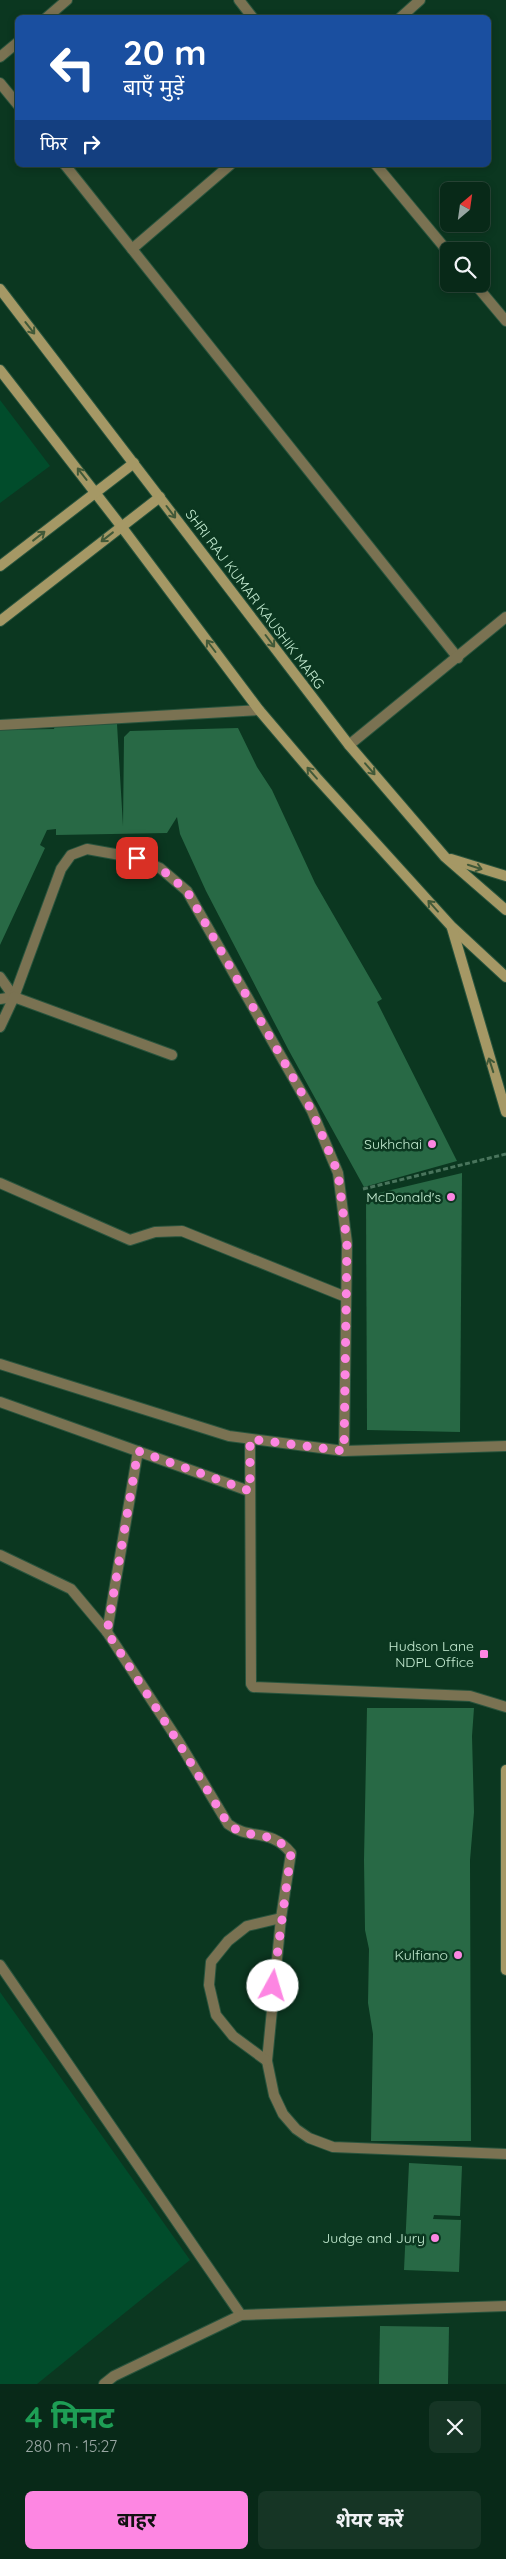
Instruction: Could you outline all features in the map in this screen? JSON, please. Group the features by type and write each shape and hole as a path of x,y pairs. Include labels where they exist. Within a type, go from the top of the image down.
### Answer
{"street":[{"path":"50,15 67,0"},
{"path":"239,0 251,15"},
{"path":"403,15 420,0"},
{"path":"0,56 15,44"},
{"path":"0,83 15,101"},
{"path":"67,167 458,658"},
{"path":"132,249 228,167"},
{"path":"378,167 440,242"},
{"name":"SHRI RAJ KUMAR KAUSHIK MARG","path":"0,289 349,746 445,857 506,910"},
{"path":"482,292 506,321"},
{"path":"0,370 96,492 259,710 316,777 452,926 506,977"},
{"path":"0,566 134,463"},
{"path":"0,621 160,497"},
{"path":"349,746 506,617"},
{"path":"0,725 259,710"},
{"path":"0,1027 14,996 60,869 71,855 87,849 137,858 160,868 187,891 312,1111 338,1173 347,1243 344,1451"},
{"path":"445,857 506,876"},
{"path":"452,926 506,1112"},
{"path":"0,977 14,996"},
{"path":"0,998 14,996 172,1055"},
{"path":"0,1183 130,1240 155,1232 182,1232 346,1297"},
{"path":"0,1364 229,1436 344,1451 506,1446"},
{"path":"0,1402 250,1491"},
{"path":"250,1439 251,1684 253,1687 470,1696 506,1707"},
{"path":"107,1632 138,1451"},
{"path":"0,1555 71,1589 107,1632 228,1824 238,1832 273,1837 291,1853 281,1918 267,2061 274,2095 282,2114 296,2129 309,2138 333,2147 506,2154"},
{"path":"506,1770 506,1970"},
{"path":"267,2061 233,2036 216,2015 210,1985 211,1962 228,1941 247,1926 281,1918"},
{"path":"0,1965 241,2315"},
{"path":"104,2384 114,2376 241,2315 506,2306"}],"path":[{"path":"340,1195 506,1154"}],"green space":[{"path":"0,400 50,466 0,503"},
{"path":"0,1992 190,2260 37,2384 0,2384"}],"building":[{"path":"117,724 123,826 124,737 130,731 238,728 257,767 272,790 315,883 382,999 377,1002 457,1161 364,1187 288,1049 206,891 180,834 177,817 167,833 56,835 56,829 47,830 40,845 45,848 0,945 0,730 54,729 55,725"},
{"path":"462,1173 460,1432 367,1430 366,1196"},
{"path":"367,1708 474,1708 472,1736 474,1812 470,1860 471,2141 371,2141 373,2034 368,2003 369,1949 365,1930 364,1860"},
{"path":"409,2163 462,2166 460,2216 434,2215 433,2219 461,2220 459,2272 404,2270"},
{"path":"380,2326 449,2327 448,2384 379,2384"}],"place":[{"name":"Sukhchai","path":"432,1144"},
{"name":"McDonald's","path":"451,1197"},
{"name":"Hudson Lane NDPL Office","path":"484,1654"},
{"name":"Kulfiano","path":"458,1955"},
{"name":"Judge and Jury","path":"435,2238"}],"route":[{"path":"137,858 160,868 187,891 312,1111 338,1173 347,1243 344,1451 250,1439 250,1491 138,1451 107,1632 228,1824 238,1832 273,1837 291,1853 273,1986"}]}
